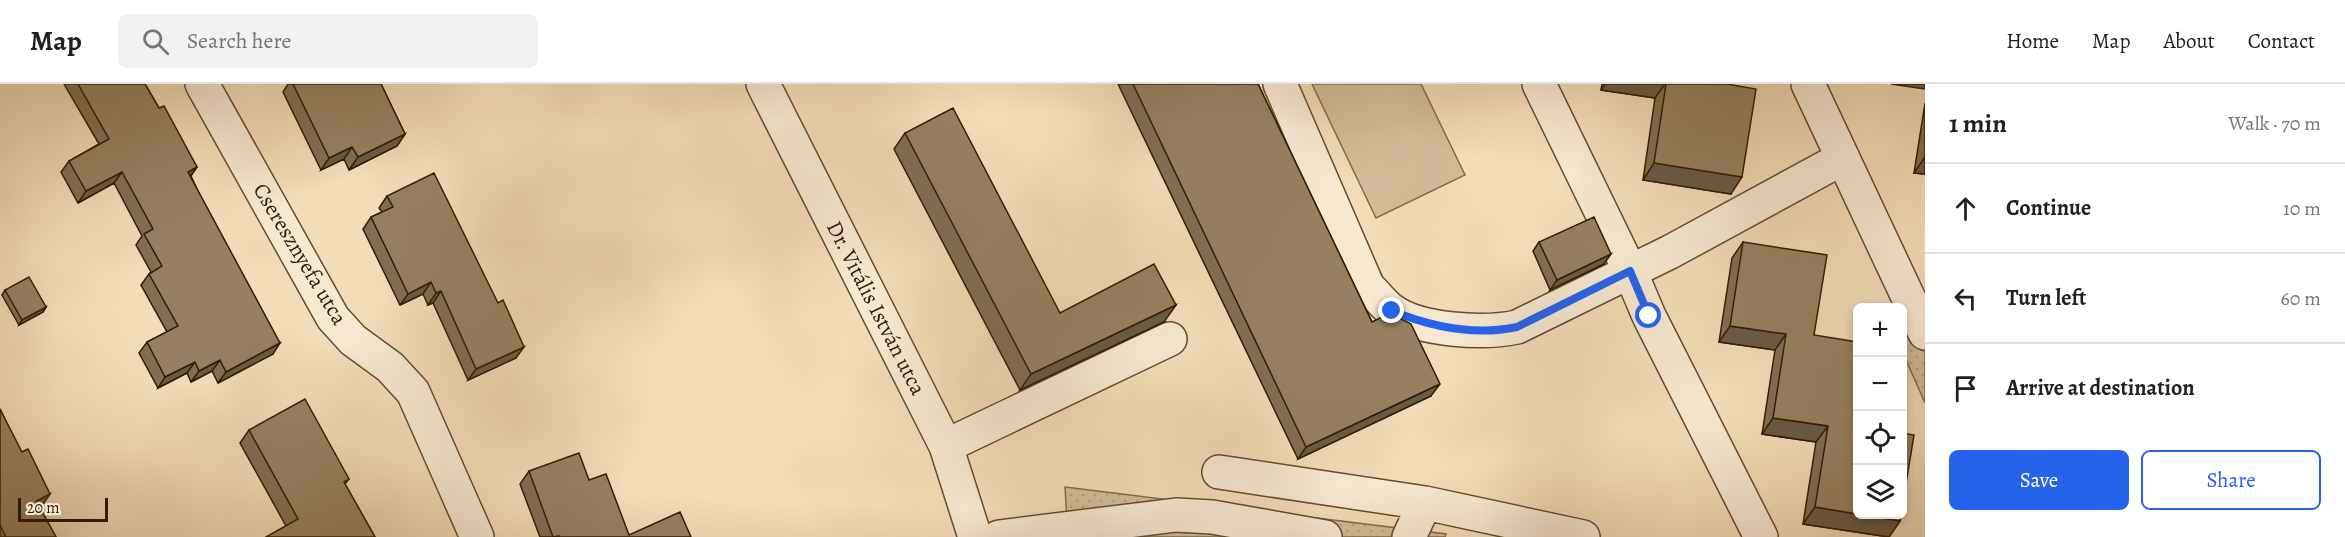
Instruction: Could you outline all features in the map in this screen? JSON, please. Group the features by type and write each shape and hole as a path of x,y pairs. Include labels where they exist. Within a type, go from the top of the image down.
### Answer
{"street":[{"name":"Cseresznyefa utca","path":"202,84 333,318 353,340 390,367 413,392 477,537"},
{"name":"Dr. Vitális István utca","path":"763,84 946,446 975,537"},
{"path":"1280,84 1368,287 1392,311 1425,324 1467,330 1501,330 1517,327 1630,271 1843,158"},
{"path":"1539,84 1630,271 1649,316 1761,537"},
{"path":"1808,84 1925,333"},
{"path":"946,446 1170,339"},
{"path":"1219,472 1425,503 1583,537"},
{"path":"1409,537 1425,503"},
{"path":"999,537 1176,515 1212,517 1325,537"}],"shaded area":[{"path":"1312,84 1421,84 1465,175 1376,218"},
{"path":"1907,307 1925,308 1925,403 1907,362"},
{"path":"1065,487 1446,534 1445,537 1068,537"}],"building":[{"path":"78,84 145,84 159,108 164,106 197,167 188,172 280,343 226,372 220,360 199,371 195,362 165,377 147,342 178,326 149,274 162,266 144,234 153,229 122,172 86,191 69,161 109,139"},
{"path":"293,84 381,84 405,134 358,157 352,147 329,158"},
{"path":"1133,84 1258,84 1372,322 1390,313 1411,324 1440,384 1306,447"},
{"path":"1666,84 1727,84 1756,89 1742,177 1654,163"},
{"path":"953,108 1060,313 1154,264 1176,305 1031,374 905,133"},
{"path":"434,173 498,303 503,300 524,347 476,369 441,291 436,293 431,282 408,294 371,217 393,207 387,196"},
{"path":"1594,217 1611,254 1557,280 1539,242"},
{"path":"1743,242 1827,255 1814,335 1853,341 1853,513 1815,507 1828,426 1773,418 1786,334 1730,326"},
{"path":"29,277 46,307 22,320 5,290"},
{"path":"305,399 349,479 344,482 375,537 266,537 298,519 249,430"},
{"path":"0,409 22,452 28,449 50,494 36,501 56,537 6,537 0,525"},
{"path":"1907,434 1914,435 1907,478"},
{"path":"579,453 589,480 606,474 629,535 680,512 691,537 553,537 529,471"}],"route":[{"path":"1392,311 1425,324 1467,330 1501,330 1517,327 1630,271 1649,316"}]}
